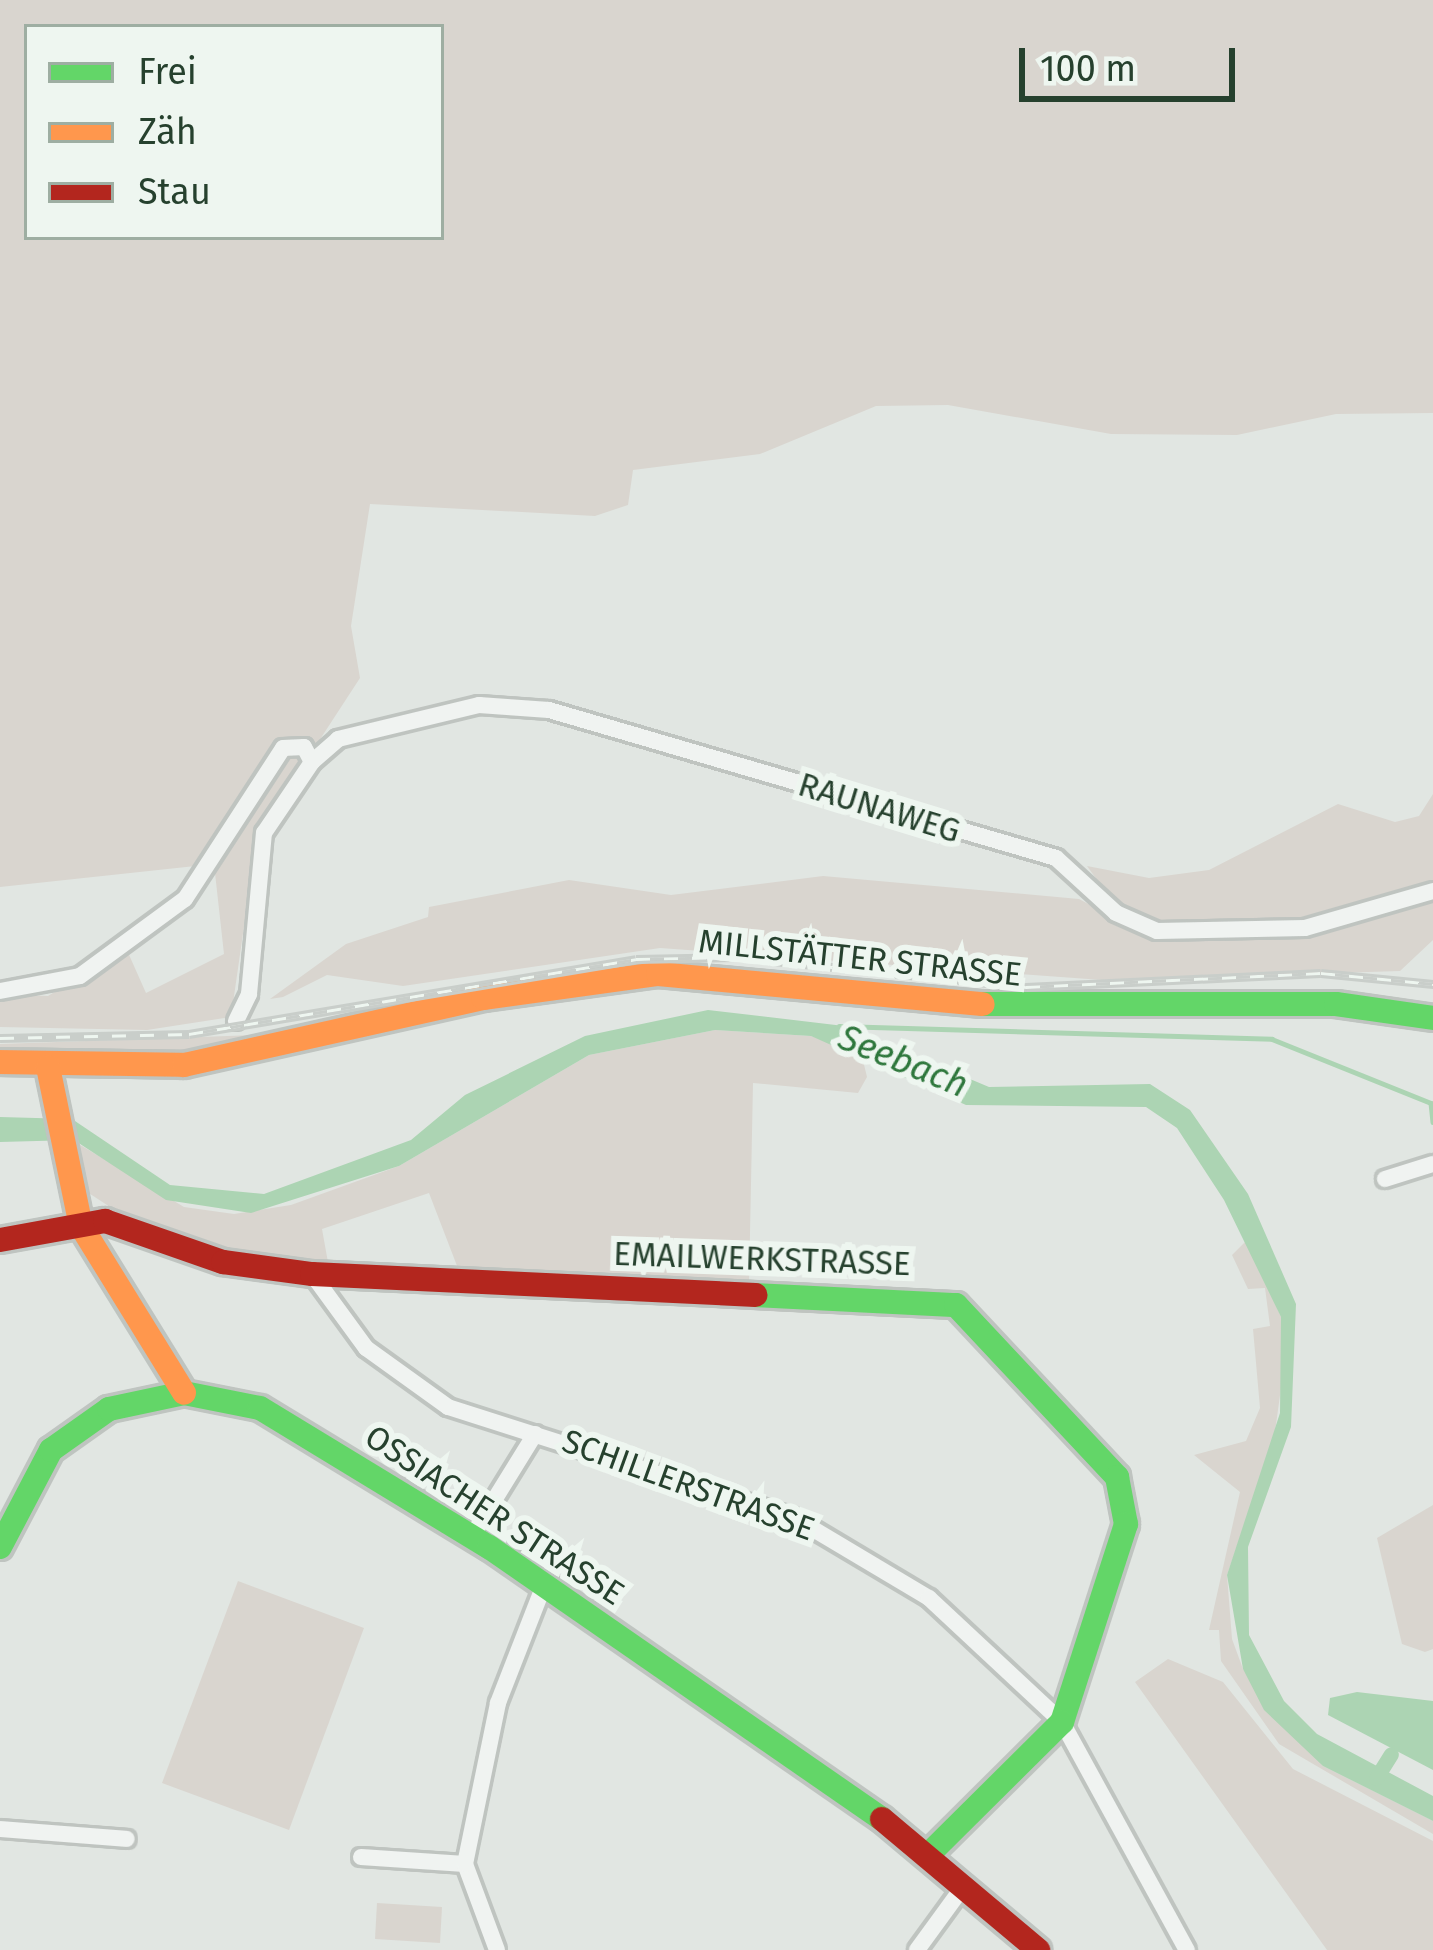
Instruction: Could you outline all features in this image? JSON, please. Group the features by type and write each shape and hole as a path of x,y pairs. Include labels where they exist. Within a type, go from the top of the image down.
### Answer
{"street":[{"name":"RAUNAWEG","path":"236,1021 250,994 264,833 311,762 391,721 479,705 549,710 1056,857 1149,929 1305,928 1433,891"},
{"name":"RAUNAWEG","path":"0,992 80,976 185,899 283,748 304,747 311,762"},
{"name":"MILLSTÄTTER STRASSE","path":"0,1063 184,1065 483,998 658,974 1039,1009 1318,1003 1433,1018"},
{"path":"0,1547 51,1450 109,1409 184,1393 81,1226 50,1108 48,1067"},
{"path":"1385,1179 1433,1164"},
{"name":"EMAILWERKSTRASSE","path":"0,1240 117,1224 223,1262 312,1274 956,1305 1124,1494 1123,1542 1062,1722 927,1856"},
{"name":"SCHILLERSTRASSE","path":"312,1274 366,1348 448,1407 793,1517 875,1561 968,1629 1062,1722"},
{"name":"OSSIACHER STRASSE","path":"184,1393 260,1408 472,1536 927,1856 1038,1950"},
{"name":"SCHILLERSTRASSE","path":"472,1536 535,1434"},
{"path":"497,1950 465,1864 498,1703 544,1585"},
{"path":"1062,1722 1187,1950"},
{"path":"0,1829 127,1839"},
{"path":"361,1857 465,1864"},
{"path":"916,1950 963,1887"}],"shaded area":[{"path":"0,0 1433,0 1433,413 1336,414 1237,435 1111,434 948,405 876,406 760,454 633,470 628,505 595,516 370,504 351,626 360,678 257,836 231,1017 147,1030 0,1027 0,994 48,996 126,948 146,993 224,954 214,864 0,887"},
{"path":"1433,794 1433,882 1298,922 1155,922 1111,899 1087,866 1149,878 1209,870 1338,804 1395,822 1419,816"},
{"path":"823,876 1079,899 1137,930 1269,934 1433,894 1433,940 1400,971 1102,980 660,948 403,986 327,975 270,999 346,944 428,917 429,907 569,880 671,895"},
{"path":"715,1030 811,1036 861,1052 867,1077 858,1093 753,1083 749,1284 459,1271 429,1193 322,1229 329,1268 229,1252 130,1220 81,1188 72,1140 184,1207 234,1214 291,1205 399,1166 589,1055"},
{"path":"258,1035 166,1057 0,1053 0,1044"},
{"path":"1247,1240 1281,1317 1284,1366 1274,1439 1227,1575 1232,1639 1243,1669 1323,1766 1433,1821 1433,1834 1279,1744 1221,1661 1219,1630 1209,1630 1240,1492 1194,1455 1246,1441 1260,1408 1253,1329 1270,1326 1265,1288 1248,1289 1232,1255"},
{"path":"1433,1505 1433,1649 1425,1652 1402,1644 1377,1538"},
{"path":"238,1581 364,1628 289,1830 162,1783"},
{"path":"1168,1659 1223,1682 1293,1769 1433,1841 1433,1950 1327,1950 1135,1682"},
{"path":"377,1903 442,1907 440,1943 375,1939"}],"water":[{"name":"Seebach","path":"708,1010 844,1026 989,1087 1150,1084 1190,1110 1248,1194 1296,1304 1291,1427 1248,1547 1249,1635 1284,1701 1317,1734 1433,1796 1433,1821 1323,1766 1264,1710 1243,1669 1227,1575 1280,1413 1281,1317 1224,1200 1177,1128 1146,1107 966,1105 811,1036 715,1030 589,1055 399,1166 251,1213 166,1200 74,1140 0,1142 0,1117 72,1119 170,1185 264,1194 411,1140 465,1095 585,1036"},
{"path":"1357,1692 1433,1701 1433,1770 1328,1715 1330,1698"}],"waterway":[{"path":"839,1026 1272,1039 1431,1103 1433,1122"},
{"path":"1376,1778 1391,1754"}],"railway":[{"path":"0,1038 189,1034 636,959 735,957 1026,987 1321,973 1433,984"}],"traffic: fast":[{"path":"983,1004 1336,1004 1433,1018"},
{"path":"756,1295 956,1305 1117,1477 1126,1524 1062,1722 927,1856"},
{"path":"0,1547 51,1450 109,1409 184,1393 260,1408 489,1547 882,1819"}],"traffic: slow":[{"path":"0,1062 184,1065 483,998 658,974 983,1004"},
{"path":"48,1067 81,1226 184,1393"}],"traffic: jam":[{"path":"0,1240 105,1221 223,1262 312,1274 756,1295"},
{"path":"882,1819 1038,1950"}]}
